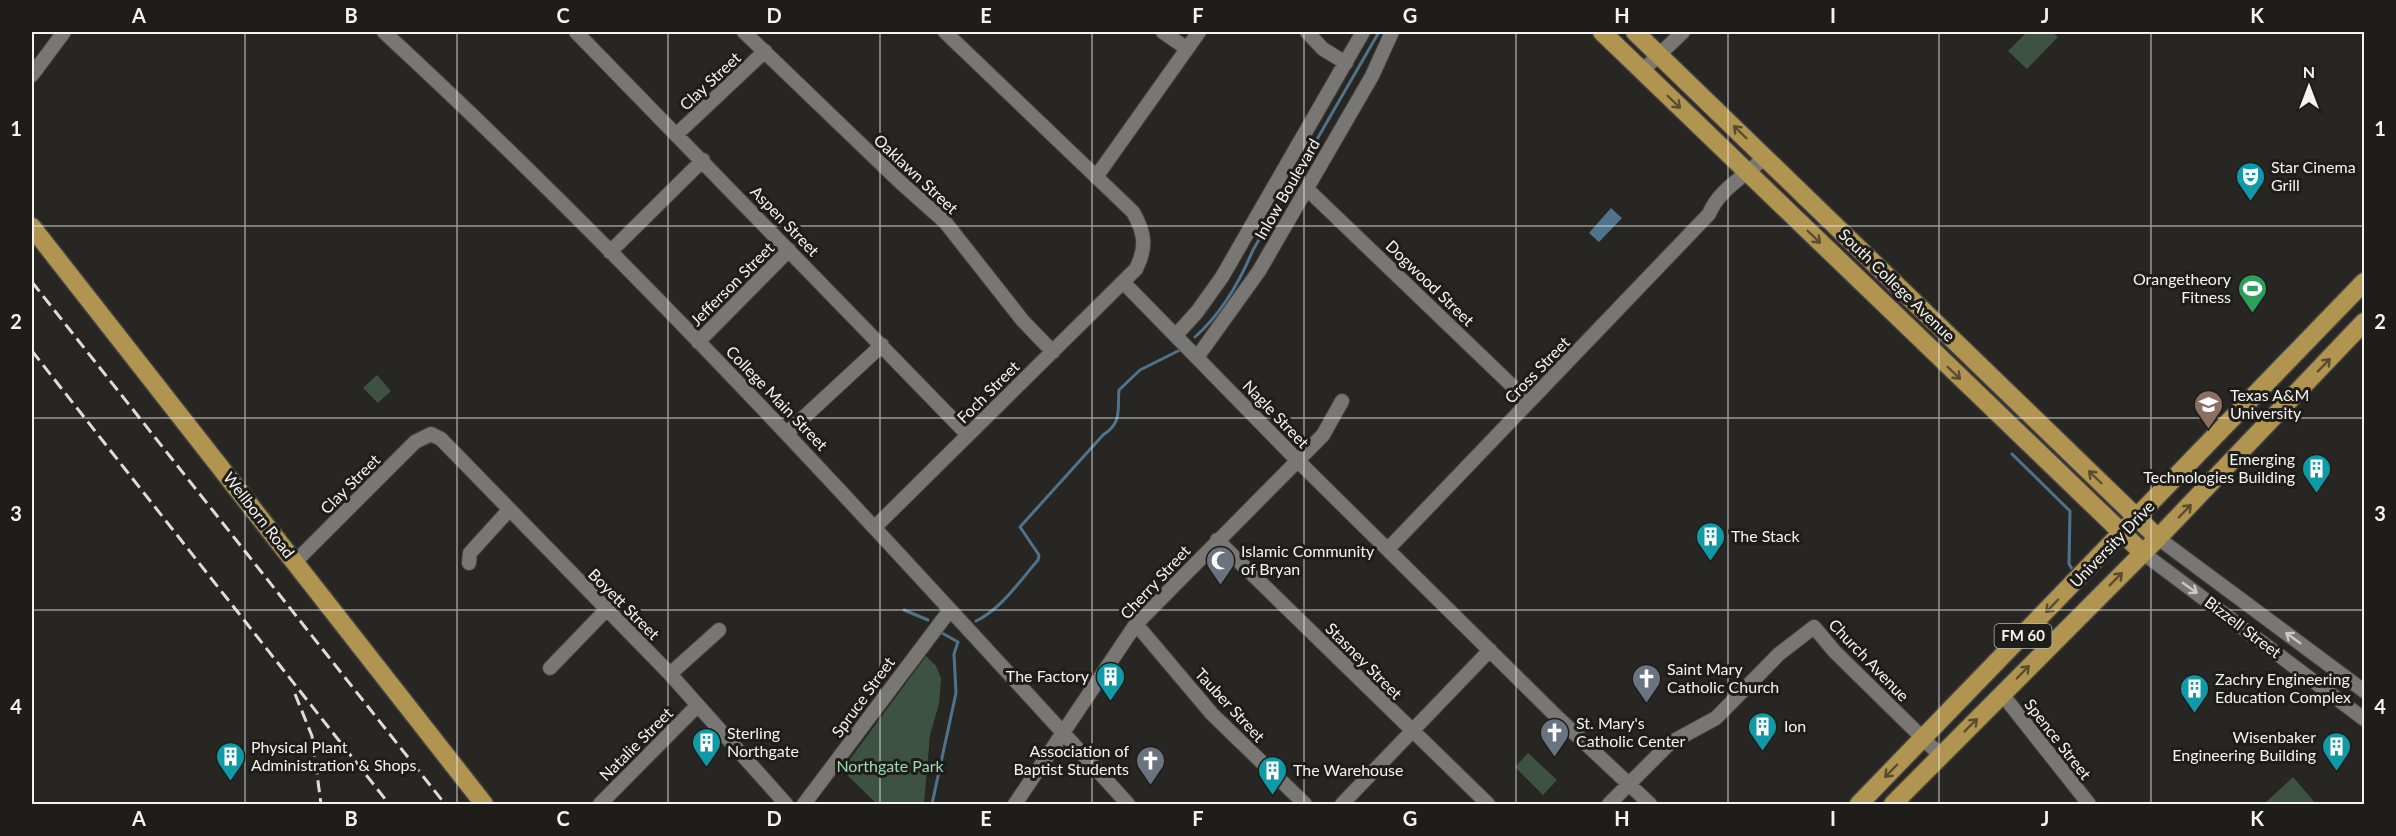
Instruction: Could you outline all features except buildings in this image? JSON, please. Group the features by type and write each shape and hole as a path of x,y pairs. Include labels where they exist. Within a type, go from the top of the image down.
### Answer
{"main road":[{"name":"South College Avenue","path":"1602,32 2122,533"},
{"name":"South College Avenue","path":"1635,32 2158,538"},
{"name":"Wellborn Road","path":"32,227 296,561 484,804"},
{"name":"University Drive","path":"1859,804 2364,282"},
{"path":"1917,336 1933,320"},
{"name":"University Drive","path":"1893,804 2158,538 2364,322"},
{"name":"Bizzell Street","path":"2122,533 2143,552"}],"street":[{"path":"32,75 64,32"},
{"name":"College Main Street","path":"384,32 483,123 788,432 1128,804"},
{"name":"Aspen Street","path":"576,32 968,435"},
{"name":"Oaklawn Street","path":"744,32 945,222 1023,321 1053,352"},
{"path":"945,32 1133,212 1145,237 1144,254 1136,269 1123,282"},
{"path":"1163,32 1186,48"},
{"path":"1096,177 1198,32"},
{"path":"1307,32 1323,49 1346,63"},
{"name":"Inlow Boulevard","path":"1176,335 1197,312 1222,277 1363,32"},
{"name":"Inlow Boulevard","path":"1198,356 1238,303 1307,189 1372,76 1392,32"},
{"path":"1642,71 1683,32"},
{"name":"Clay Street","path":"677,134 765,51"},
{"name":"Cross Street","path":"1389,548 1709,214 1721,210 1744,185 1748,174 1765,157"},
{"path":"610,252 703,160"},
{"name":"Dogwood Street","path":"1307,189 1529,402"},
{"name":"Jefferson Street","path":"698,342 789,250"},
{"name":"Foch Street","path":"876,526 1123,282"},
{"name":"Nagle Street","path":"1123,282 1198,356 1297,460 1650,804"},
{"path":"788,432 882,345"},
{"name":"Cherry Street","path":"1015,804 1136,624 1323,435 1342,401"},
{"name":"Clay Street","path":"296,561 415,442 431,434"},
{"name":"Boyett Street","path":"431,434 441,440 670,674 786,804"},
{"path":"469,563 470,552 508,510"},
{"name":"Bizzell Street","path":"2158,538 2364,691"},
{"name":"Stasney Street","path":"1217,540 1488,804"},
{"name":"Bizzell Street","path":"2143,552 2364,717"},
{"path":"550,668 606,610"},
{"name":"Spruce Street","path":"804,804 938,622 950,610"},
{"name":"Tauber Street","path":"1136,624 1212,714 1305,804"},
{"name":"Church Avenue","path":"1609,804 1670,743 1716,718 1779,654 1814,627 1835,652 1941,756"},
{"path":"670,674 719,630"},
{"path":"1342,804 1490,650"},
{"name":"Spence Street","path":"2002,694 2089,804"},
{"name":"Natalie Street","path":"600,804 697,706"}],"green space":[{"path":"2027,32 2052,32 2058,37 2027,69 2008,51"},
{"path":"377,375 391,391 378,403 363,388"},
{"name":"Northgate Park","path":"926,656 936,666 941,678 939,704 930,735 924,804 877,804 842,770"},
{"path":"1528,753 1557,780 1543,795 1515,767"},
{"path":"2293,777 2316,804 2264,804"}],"water":[{"path":"1611,208 1622,218 1599,242 1589,233"}],"waterway":[{"path":"1195,337 1221,308 1236,285 1253,250 1379,32"},
{"path":"976,621 1002,602 1038,560 1039,555 1020,527 1114,425 1118,415 1119,390 1140,370 1180,350"},
{"path":"2012,454 2070,511 2069,564 2074,572"},
{"path":"904,610 928,620"},
{"path":"932,804 956,693 954,654 958,642 942,633"}],"railway":[{"path":"32,282 445,804"},
{"path":"32,351 389,804"},
{"path":"295,694 312,736 321,804"}],"place":[{"name":"Star Cinema Grill","path":"2250,202"},
{"name":"Orangetheory Fitness","path":"2252,314"},
{"name":"Texas A&M University","path":"2209,430"},
{"name":"Emerging Technologies Building","path":"2316,494"},
{"name":"The Stack","path":"1710,562"},
{"name":"Islamic Community of Bryan","path":"1220,586"},
{"name":"The Factory","path":"1110,702"},
{"name":"Saint Mary Catholic Church","path":"1646,704"},
{"name":"Zachry Engineering Education Complex","path":"2194,714"},
{"name":"Ion","path":"1763,752"},
{"name":"St. Mary's Catholic Center","path":"1555,758"},
{"name":"Sterling Northgate","path":"706,768"},
{"name":"Wisenbaker Engineering Building","path":"2337,772"},
{"name":"Physical Plant Administration & Shops","path":"230,782"},
{"name":"Association of Baptist Students","path":"1150,786"},
{"name":"The Warehouse","path":"1272,796"}]}
